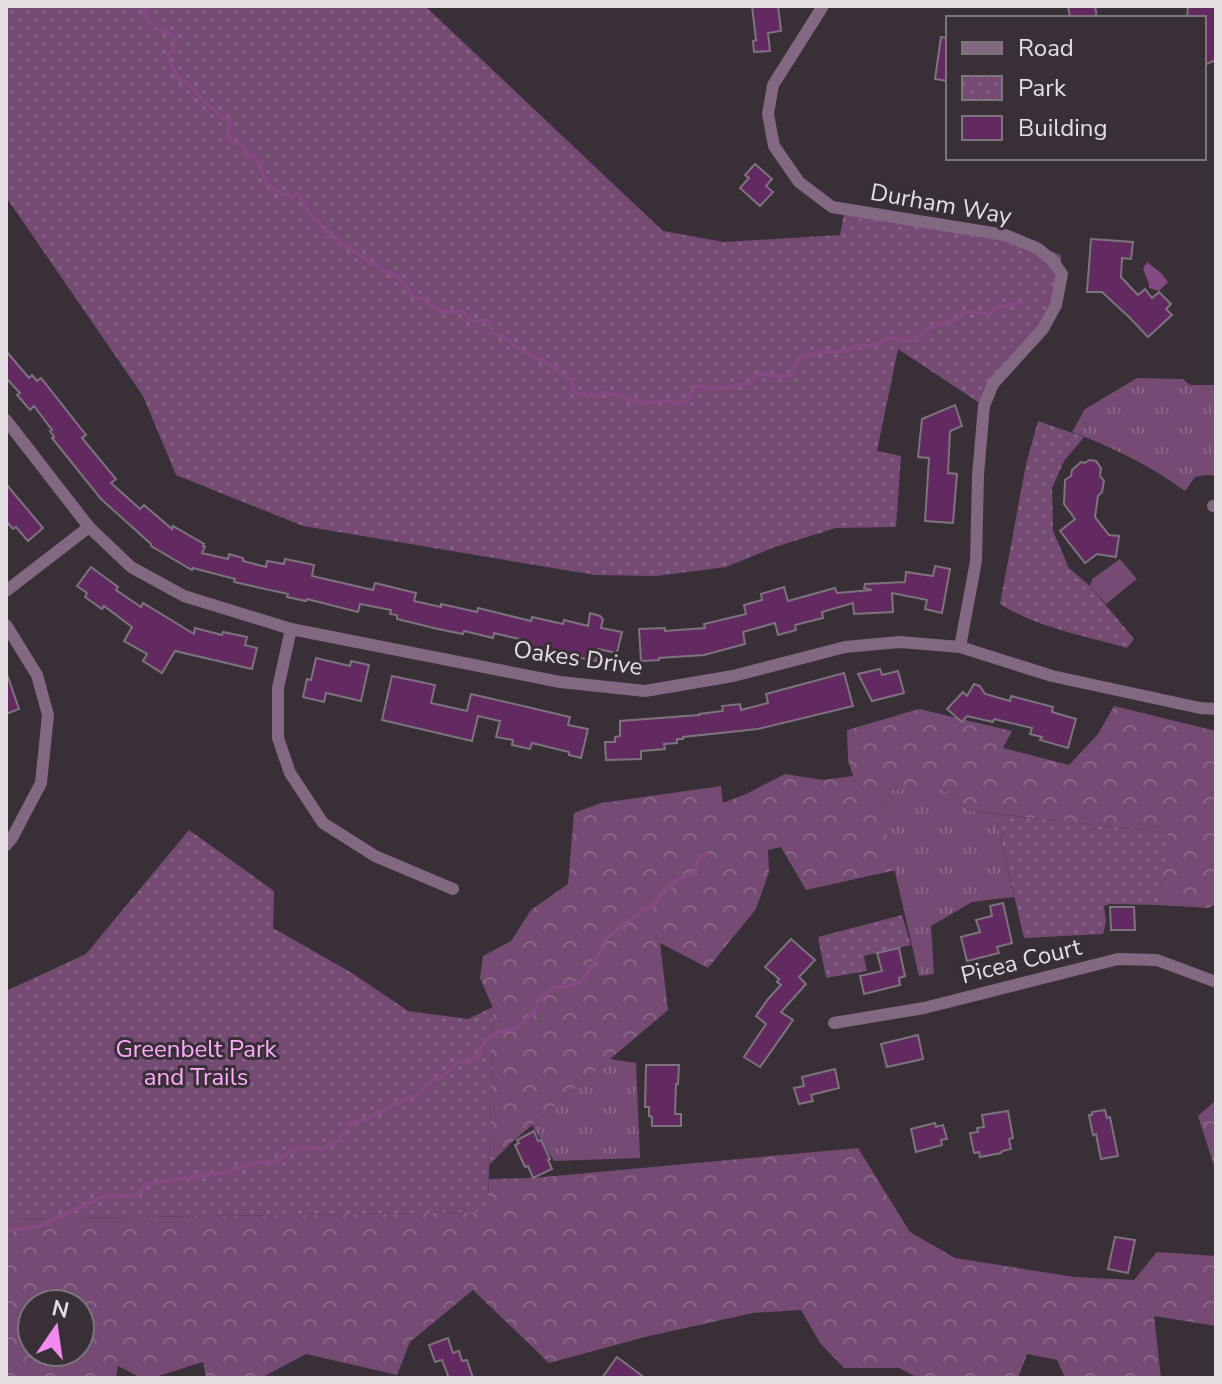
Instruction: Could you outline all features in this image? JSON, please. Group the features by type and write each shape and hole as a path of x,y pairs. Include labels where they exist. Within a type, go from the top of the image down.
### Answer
{"street":[{"name":"Durham Way","path":"823,6 773,85 768,114 774,146 799,182 832,207 1005,235 1037,248 1052,260 1062,274 1056,305 1043,329 993,384 984,406 978,475 976,561 960,647"},
{"name":"Oakes Drive","path":"6,420 89,527 131,567 184,596 291,629 560,682 645,691 733,676 845,647 900,642 960,647 1052,676 1216,709"},
{"path":"6,591 89,527"},
{"path":"6,625 37,675 48,715 41,783 6,845"},
{"path":"291,629 278,688 278,738 290,773 323,823 375,856 453,889"},
{"name":"Picea Court","path":"834,1023 924,1008 1118,959 1157,960 1216,982"}],"green space":[{"path":"6,6 425,6 663,231 724,242 840,235 844,214 1005,235 1061,255 1056,305 993,384 984,406 898,349 877,451 901,456 896,527 836,528 775,547 726,567 657,576 595,575 303,526 176,475 143,396 6,197"},
{"path":"1137,378 1183,379 1190,385 1216,385 1216,476 1195,477 1185,491 1131,458 1072,432 1085,409"},
{"path":"1038,421 1084,437 1064,461 1052,488 1053,531 1069,568 1090,586 1134,639 1127,648 1045,625 1000,604 1026,464"},
{"path":"1120,559 1137,579 1106,604 1090,586 1092,579"},
{"path":"1114,706 1216,731 1216,904 1208,908 1159,905 1167,833 970,811 944,790 891,790 880,807 896,870 806,890 781,847 768,850 769,872 756,909 708,968 660,943 668,1010 489,1165 493,1008 480,978 483,956 511,941 531,910 568,884 574,813 601,803 721,786 723,803 785,774 823,780 853,776 848,760 847,730 919,709 1012,731 1003,748 1069,765 1098,734"},
{"path":"891,790 944,790 970,811 995,814 1014,897 972,902 931,926 934,974 919,976 880,807"},
{"path":"995,814 1168,833 1159,905 1104,906 1106,922 1103,934 1024,938"},
{"name":"Greenbelt Park and Trails","path":"189,830 274,891 273,928 352,973 408,1011 468,1019 493,1007 488,1212 6,1219 6,991 86,954"},
{"path":"902,915 911,945 864,956 867,971 826,978 818,937"},
{"path":"610,1059 636,1063 640,1158 554,1161 532,1125"},
{"path":"1216,1100 1216,1172 1198,1116"},
{"path":"858,1148 910,1232 955,1258 1074,1277 1134,1280 1157,1252 1216,1256 1216,1326 1154,1316 1161,1378 1065,1378 1057,1360 1027,1354 1018,1378 918,1378 899,1368 844,1368 820,1343 801,1310 753,1313 549,1363 473,1290 410,1342 397,1375 306,1354 261,1378 206,1378 203,1362 152,1378 141,1378 118,1366 116,1378 6,1378 6,1219 487,1212 489,1179 533,1178"}],"shaded area":[{"path":"1147,262 1168,282 1159,291 1149,288 1143,269"}],"building":[{"path":"752,6 778,6 781,31 768,33 770,51 754,52 753,41 756,40"},
{"path":"1068,6 1095,6 1097,16 1070,16"},
{"path":"1188,6 1216,6 1216,60 1206,64 1206,16 1187,16"},
{"path":"941,37 946,38 946,81 935,79"},
{"path":"755,164 772,179 766,186 773,192 760,206 740,188 749,178 745,175"},
{"path":"1091,239 1133,242 1131,259 1122,258 1121,277 1138,295 1145,289 1152,298 1159,292 1171,304 1166,309 1172,315 1148,337 1102,292 1087,292"},
{"path":"6,351 29,378 32,375 37,381 41,378 86,435 82,438 116,479 111,483 140,509 144,505 172,529 173,526 204,544 202,553 228,559 229,554 266,567 267,561 284,564 285,559 314,565 312,576 373,590 375,583 416,593 414,601 477,612 478,608 531,621 532,617 588,626 590,613 603,619 601,628 622,632 617,653 598,649 596,661 571,658 526,646 527,641 494,633 493,638 438,629 397,619 397,615 390,614 391,610 360,604 358,612 287,597 288,594 192,570 151,546 101,499 52,438 52,430 34,406 30,410 6,378"},
{"path":"955,405 962,426 950,431 948,473 957,474 953,523 925,521 929,458 918,457 922,419"},
{"path":"1096,461 1101,468 1100,476 1104,481 1095,517 1109,535 1119,536 1116,557 1097,554 1085,563 1060,531 1075,519 1064,504 1065,480 1081,462"},
{"path":"6,484 43,528 28,541 6,521"},
{"path":"935,566 950,569 942,613 925,609 927,600 892,593 893,612 854,614 853,603 822,612 823,618 795,625 796,630 778,635 775,623 743,632 745,644 704,655 641,661 639,629 705,628 704,624 746,614 744,605 762,600 761,594 784,587 788,601 835,588 837,593 872,590 864,588 865,584 905,582 906,572 933,576"},
{"path":"91,567 141,607 143,603 194,634 195,628 247,637 245,645 257,648 252,669 175,651 162,673 143,661 147,654 124,641 132,627 104,606 102,609 85,597 87,593 77,586"},
{"path":"316,658 350,666 351,661 369,665 361,701 326,693 324,702 303,697"},
{"path":"880,669 882,675 898,671 904,693 872,701 858,674"},
{"path":"844,673 853,706 758,729 683,737 677,739 677,743 664,744 665,749 641,751 641,759 606,760 605,742 615,742 615,737 620,736 620,721 699,715 723,711 722,706 740,704 741,710 768,703 766,694"},
{"path":"392,676 435,685 431,703 467,711 471,694 570,717 568,725 588,729 581,758 532,743 530,749 512,745 513,740 496,737 500,721 478,716 472,741 382,720"},
{"path":"6,678 19,709 6,714"},
{"path":"974,684 980,686 985,694 1010,701 1011,696 1053,707 1052,712 1076,719 1068,748 1040,740 1042,737 1030,734 1032,728 967,716 962,722 947,709 963,692 967,696"},
{"path":"1003,903 1012,943 997,947 999,953 967,961 961,937 980,932 976,920 992,916 990,906"},
{"path":"1110,907 1134,907 1135,930 1111,930"},
{"path":"791,939 815,960 799,977 806,984 781,1012 793,1020 760,1067 744,1057 766,1024 756,1016 781,985 777,982 779,979 765,967"},
{"path":"899,948 905,976 899,978 900,985 864,994 860,976 882,971 877,953"},
{"path":"918,1035 923,1059 887,1067 881,1044"},
{"path":"646,1065 679,1065 675,1114 681,1114 681,1126 652,1126 649,1107 645,1107"},
{"path":"835,1069 839,1088 811,1095 813,1101 799,1104 794,1088 804,1086 802,1077"},
{"path":"1105,1110 1107,1118 1110,1117 1118,1156 1101,1159 1089,1115"},
{"path":"1008,1111 1013,1138 1009,1139 1011,1149 980,1157 979,1152 974,1153 970,1133 984,1127 982,1115"},
{"path":"935,1123 936,1127 943,1125 947,1139 941,1140 942,1145 916,1152 911,1129"},
{"path":"534,1131 550,1159 552,1169 533,1178 515,1145 519,1143 517,1140"},
{"path":"1115,1237 1135,1240 1128,1273 1108,1269"},
{"path":"448,1338 453,1353 459,1351 462,1361 467,1360 473,1378 449,1378 442,1360 435,1362 429,1345"},
{"path":"617,1357 645,1378 602,1378"}],"waterway":[{"path":"147,6 144,14 150,23 176,38 174,49 167,56 177,76 230,123 228,137 245,149 246,155 257,159 266,181 276,191 299,195 323,231 330,232 341,243 399,278 413,296 424,299 441,311 463,311 468,318 477,322 486,320 492,331 522,351 547,362 571,381 575,393 597,396 606,392 641,403 669,401 680,404 688,399 695,387 725,388 749,384 755,375 769,374 780,378 791,374 799,358 823,351 841,352 858,346 870,346 893,337 916,339 937,324 951,321 967,312 987,315 996,308 1022,302"},
{"path":"6,1231 40,1226 105,1195 137,1195 147,1184 227,1172 253,1163 275,1162 290,1151 305,1147 322,1149 339,1139 351,1123 360,1122 415,1096 435,1079 445,1075 458,1061 468,1062 479,1055 485,1040 498,1032 517,1028 534,1012 538,1001 553,988 583,980 605,940 654,904 678,880 695,872 699,857 707,854"}]}
